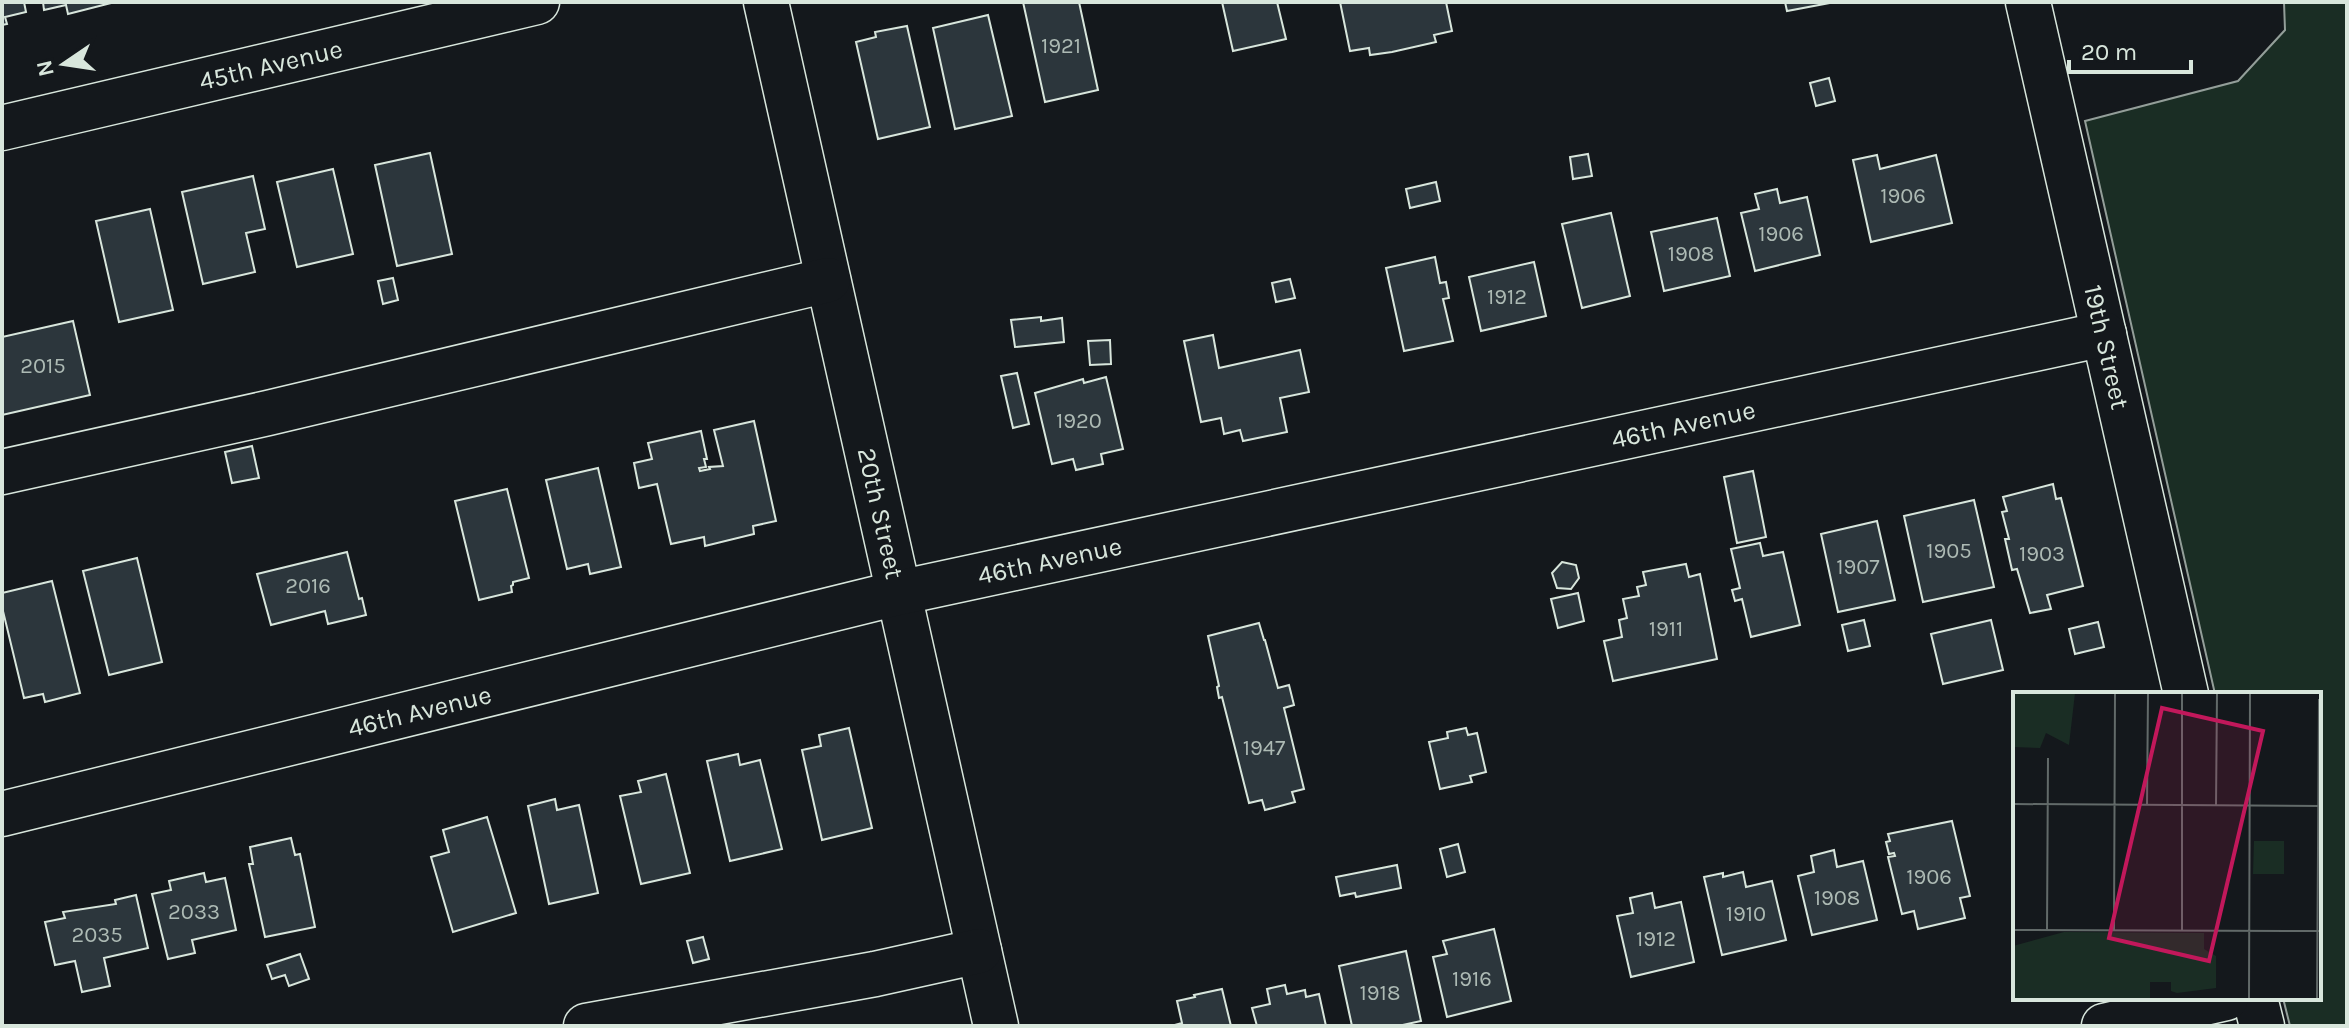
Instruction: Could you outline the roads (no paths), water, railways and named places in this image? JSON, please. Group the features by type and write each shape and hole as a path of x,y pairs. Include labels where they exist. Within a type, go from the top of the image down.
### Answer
{"street":[{"name":"45th Avenue","path":"2,128 537,2"},
{"name":"20th Street","path":"766,2 996,1026"},
{"name":"19th Street","path":"2028,2 2186,692"},
{"path":"2,472 268,413 828,280"},
{"name":"46th Avenue","path":"2,814 898,593 2104,334"},
{"path":"586,1026 875,974 979,951"},
{"path":"2104,1026 2217,1000"},
{"path":"2256,1000 2262,1026"}]}
